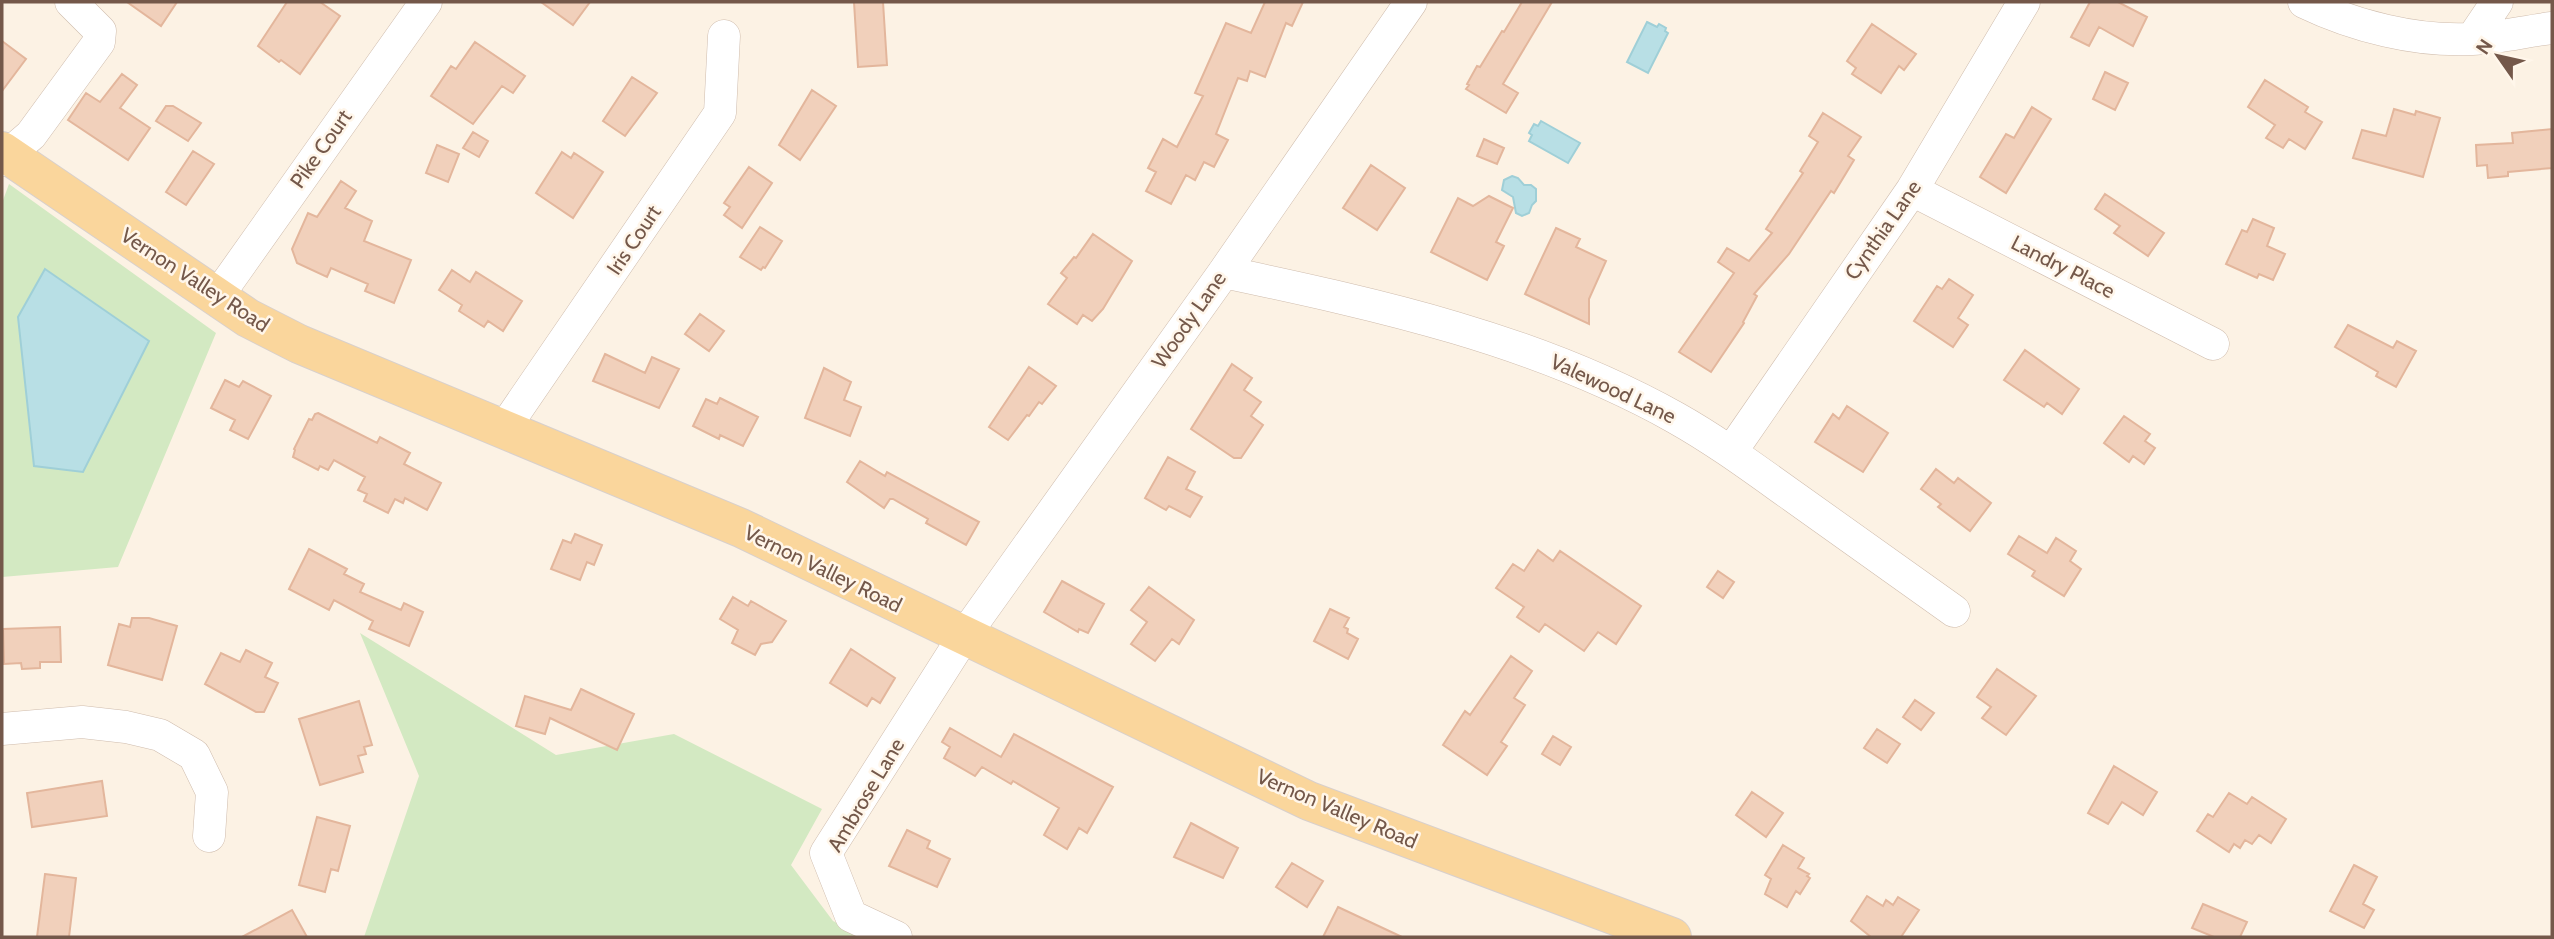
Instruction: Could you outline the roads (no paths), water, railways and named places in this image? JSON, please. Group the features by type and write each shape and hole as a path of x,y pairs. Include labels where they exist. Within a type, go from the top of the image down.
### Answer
{"main road":[{"name":"Vernon Valley Road","path":"3,155 248,318 299,344 741,528 1310,801 1672,937"}],"street":[{"path":"3,155 31,135 99,42 100,31 71,2"},
{"name":"Pike Court","path":"217,297 426,2"},
{"name":"Woody Lane","path":"964,636 1224,272 1411,2"},
{"name":"Cynthia Lane","path":"1731,452 1912,190 2024,2"},
{"path":"2304,2 2328,13 2384,29 2428,37 2472,39 2552,28"},
{"path":"2472,39 2497,2"},
{"name":"Iris Court","path":"503,430 720,113 724,36"},
{"name":"Landry Place","path":"1912,190 2213,344"},
{"name":"Valewood Lane","path":"1224,272 1419,316 1534,353 1675,417 1731,452 1954,611"},
{"name":"Ambrose Lane","path":"896,937 850,916 826,853 964,636"},
{"path":"2,729 82,722 126,726 160,735 194,755 212,792 209,836"}],"water":[{"path":"1647,22 1657,27 1659,24 1666,28 1668,33 1648,73 1627,62"},
{"path":"1541,121 1580,143 1568,163 1529,141 1532,135 1529,133 1534,124 1538,126"},
{"path":"1512,176 1524,185 1531,185 1536,189 1536,201 1529,213 1522,216 1516,213 1513,197 1502,190 1504,180"},
{"path":"45,269 149,341 83,472 34,466 18,317"}]}
